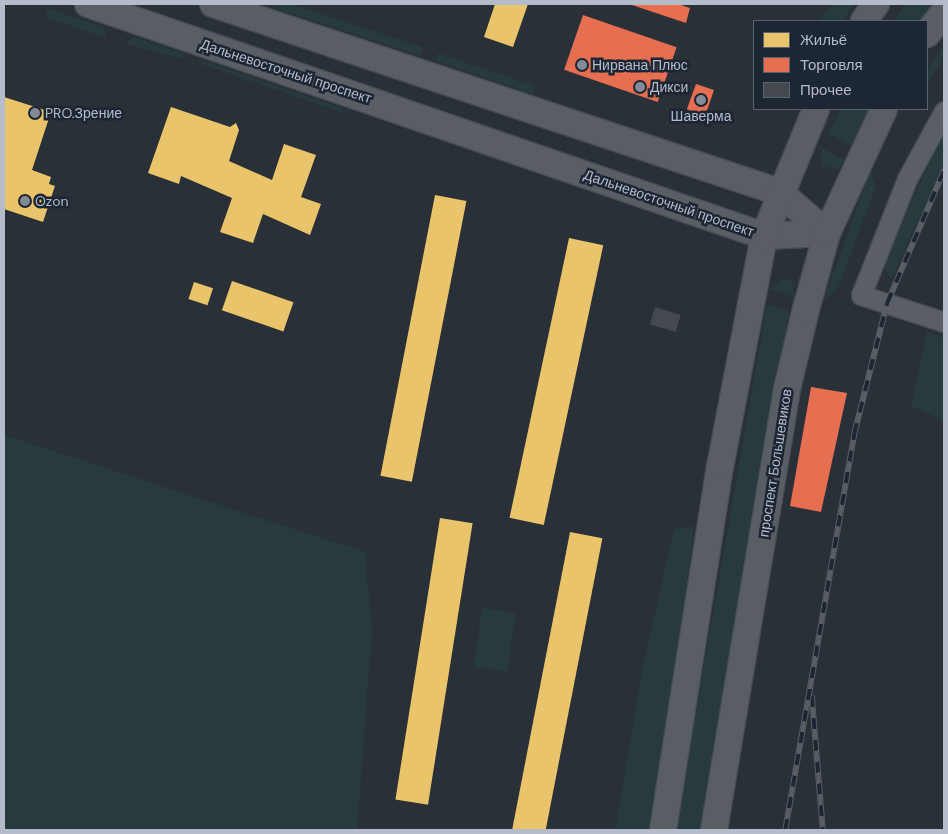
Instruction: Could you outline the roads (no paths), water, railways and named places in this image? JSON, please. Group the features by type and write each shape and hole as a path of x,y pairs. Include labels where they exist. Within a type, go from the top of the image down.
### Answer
{"main road":[{"name":"Дальневосточный проспект","path":"88,4 764,236 827,233"},
{"path":"213,4 779,192 827,233"},
{"path":"865,20 876,4"},
{"path":"928,33 944,12"},
{"path":"663,830 720,467 764,236 779,192 816,110"},
{"name":"проспект Большевиков","path":"714,830 788,385 827,233 884,110"}],"street":[{"path":"944,111 907,179 861,295 944,322"}],"railway":[{"path":"785,830 854,434 887,303 944,170"},
{"path":"812,696 823,830"}],"place":[{"name":"Нирвана Плюс","path":"582,65"},
{"name":"Дикси","path":"640,87"},
{"name":"Шаверма","path":"701,100"},
{"name":"PRO.Зрение","path":"35,113"},
{"name":"Ozon","path":"25,201"}]}
